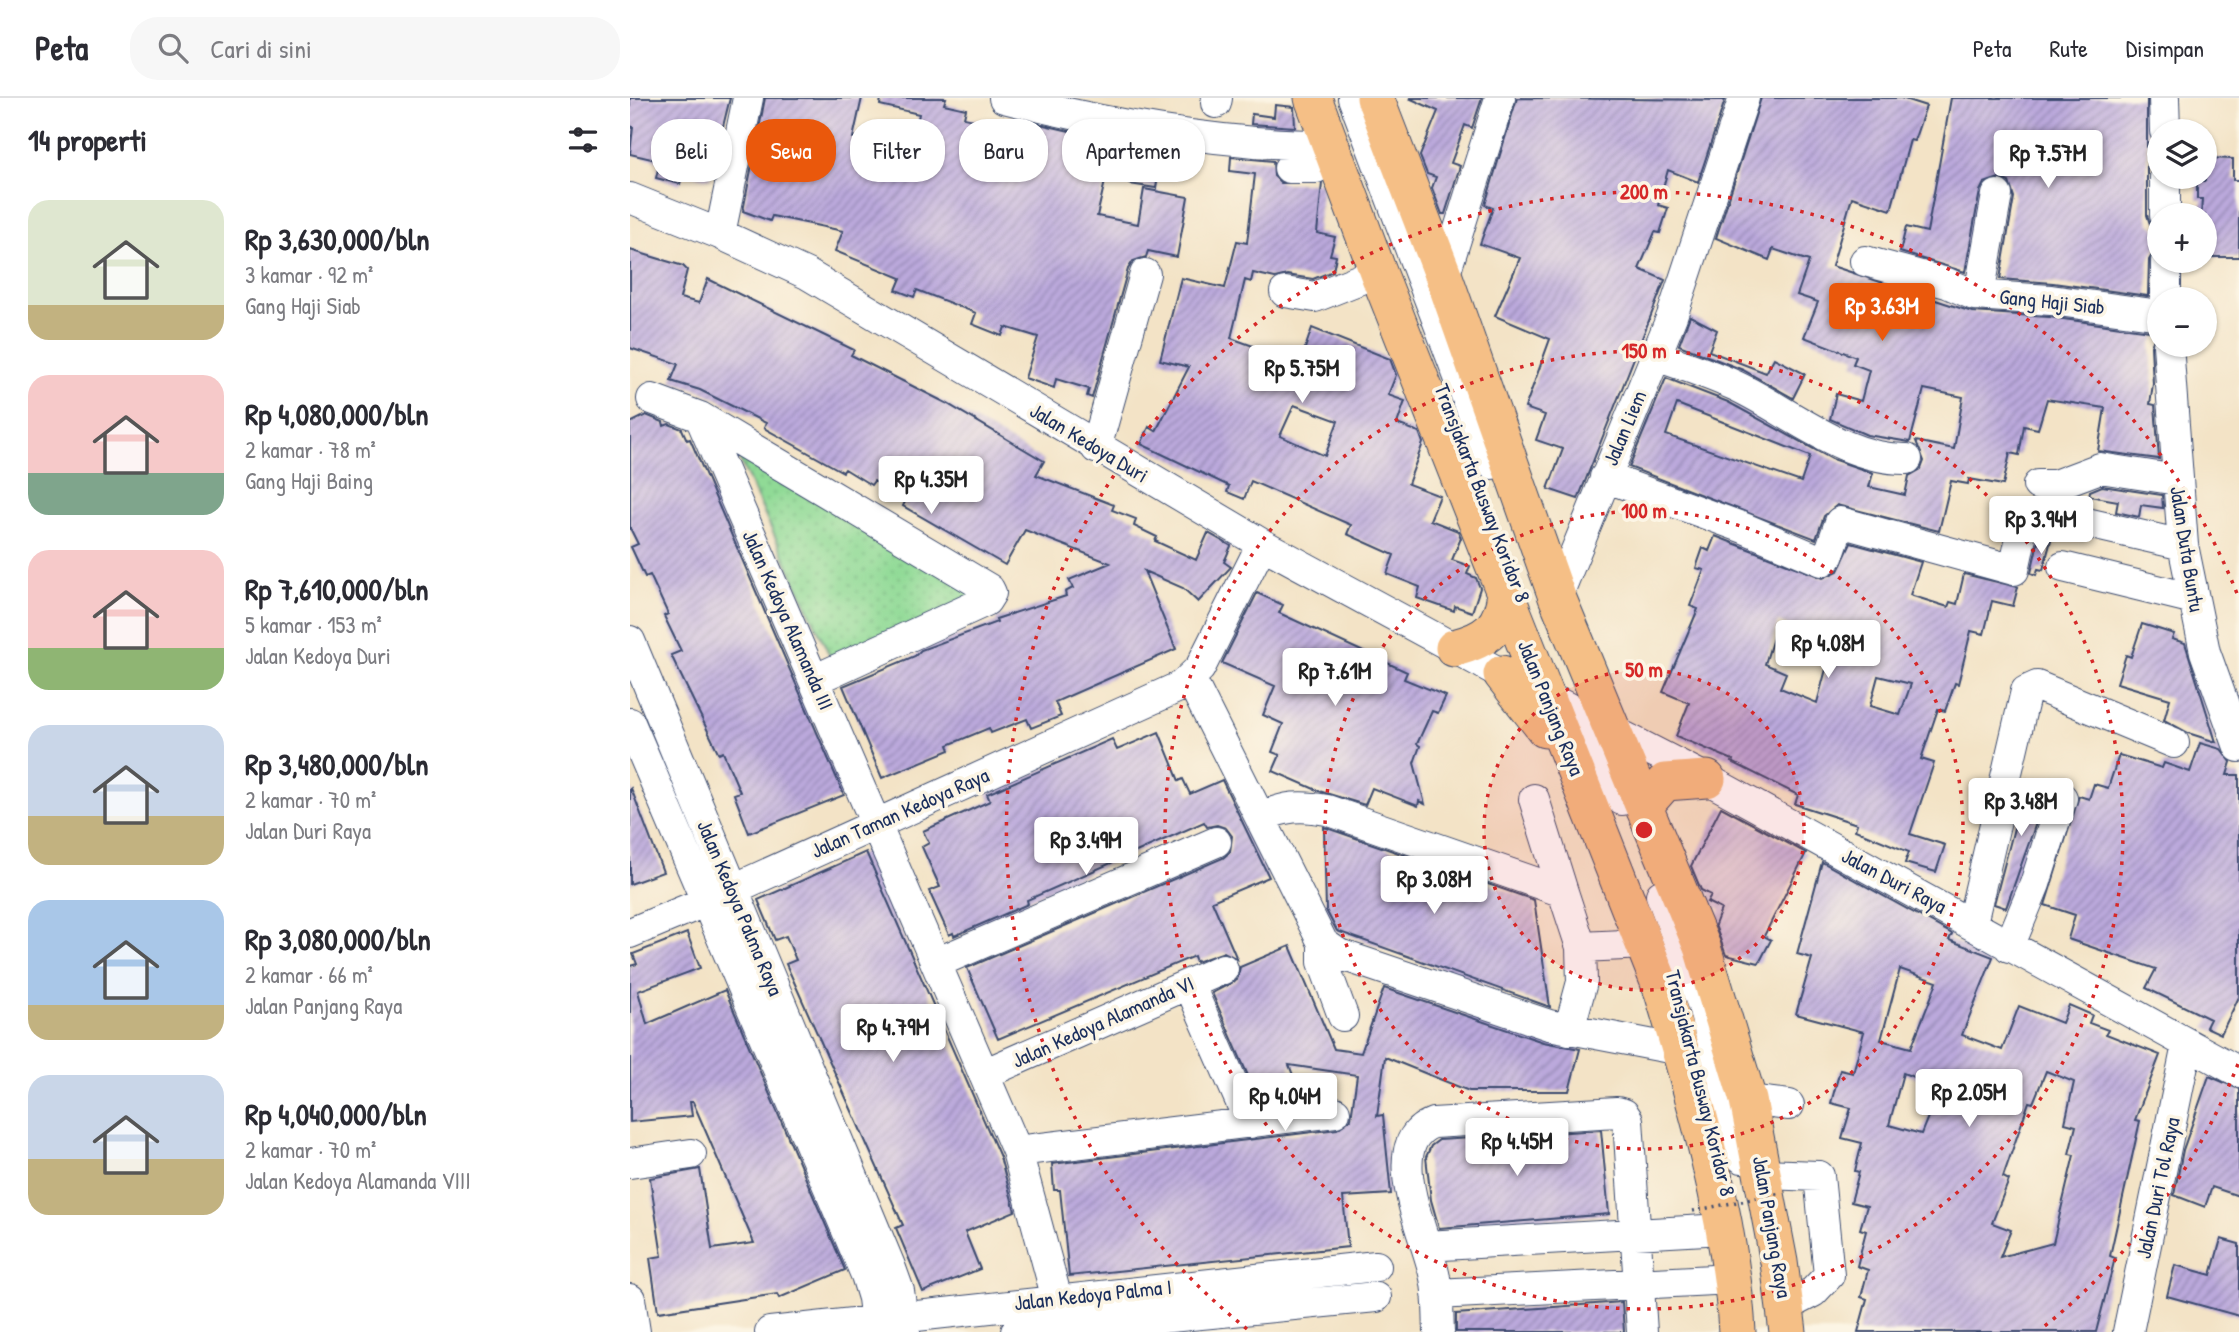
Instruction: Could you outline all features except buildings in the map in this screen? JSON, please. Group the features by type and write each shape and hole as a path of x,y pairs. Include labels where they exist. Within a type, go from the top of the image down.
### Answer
{"main road":[{"name":"Jalan Panjang Raya","path":"1313,98 1378,272 1506,593 1577,713 1645,810 1702,947 1772,1184 1782,1323"},
{"name":"Jalan Panjang Raya","path":"1375,98 1444,277 1557,597 1577,713 1583,785 1646,944 1680,1050 1708,1220 1732,1279 1737,1332"},
{"path":"1454,648 1473,643 1492,632 1504,611 1506,593"},
{"path":"1502,674 1532,708 1583,785"},
{"path":"1645,810 1650,799 1665,782 1707,779"}],"street":[{"path":"720,234 748,98"},
{"path":"1004,98 1191,135 1331,148"},
{"name":"Transjakarta Busway Koridor 8","path":"1329,98 1577,713 1670,917 1703,1006 1749,1186 1771,1296 1782,1323"},
{"name":"Transjakarta Busway Koridor 8","path":"1353,98 1664,948 1707,1093 1754,1332"},
{"path":"1444,277 1500,98"},
{"name":"Jalan Liem","path":"1557,597 1672,316 1744,98"},
{"path":"2164,98 2165,119"},
{"path":"1289,167 1316,167 1331,148"},
{"path":"1979,295 1997,195"},
{"name":"Jalan Kedoya Duri","path":"630,198 720,234 807,274 1096,448 1262,544 1577,713"},
{"name":"Gang Haji Siab","path":"1865,261 1947,282 1979,295 2051,300 2147,313"},
{"path":"1285,292 1315,297 1378,272"},
{"path":"1096,448 1145,274"},
{"path":"1656,356 1737,387 1838,442 1878,457 1907,459"},
{"name":"Jalan Duta Buntu","path":"2169,357 2183,545 2205,652 2239,747"},
{"path":"652,399 700,417 986,586 991,593 986,601 814,680"},
{"name":"Jalan Kedoya Alamanda III","path":"700,417 1017,1151 1063,1319"},
{"path":"2038,485 2054,485 2076,474 2100,468 2177,480"},
{"path":"1605,477 1744,528 1822,561 1828,557 1840,522 2014,570 2023,528 2028,524 2074,520 2183,545"},
{"path":"1262,544 1200,668 1180,686 1262,817 1323,943 1323,962 1343,1016"},
{"path":"2063,566 2194,599"},
{"name":"Jalan Kedoya Palma Raya","path":"630,641 719,895"},
{"name":"Jalan Taman Kedoya Raya","path":"630,933 1180,686"},
{"path":"1972,923 2026,691 2036,686 2174,743"},
{"name":"Jalan Duri Raya","path":"1577,713 1707,779 2239,1072"},
{"name":"Jalan Kedoya Palma Raya","path":"630,723 719,895 890,1266 891,1325"},
{"path":"2009,947 2035,884 2062,798"},
{"path":"1534,799 1581,947 1582,982 1578,1006 1569,1030"},
{"path":"1262,817 1279,808 1301,805 1326,810 1563,892"},
{"path":"936,963 1216,842"},
{"path":"1323,943 1339,954 1569,1030 1680,1050"},
{"path":"1581,947 1646,944"},
{"name":"Jalan Kedoya Alamanda VI","path":"984,1074 1223,969"},
{"path":"1189,984 1250,1123"},
{"name":"Jalan Duri Tol Raya","path":"2129,1332 2187,1045"},
{"path":"1748,1100 1789,1105"},
{"path":"1017,1151 1335,1112"},
{"path":"1440,1332 1437,1294 1408,1181 1407,1151 1416,1132 1433,1123 1617,1112 1624,1114 1628,1120 1642,1332"},
{"path":"630,1163 691,1154"},
{"path":"1772,1184 1819,1176 1829,1275 1782,1323"},
{"path":"1426,1246 1635,1235 1708,1220"},
{"name":"Jalan Kedoya Palma I","path":"1016,1332 1213,1282 1376,1266"},
{"path":"1437,1294 1732,1279"},
{"path":"1213,1282 1216,1313"},
{"name":"Jalan Kedoya Palma I","path":"770,1332 1216,1313 1376,1297"},
{"path":"630,1299 635,1332"}],"path":[{"path":"1708,1220 1772,1184"}],"green space":[{"path":"726,430 996,592 834,665"}]}
